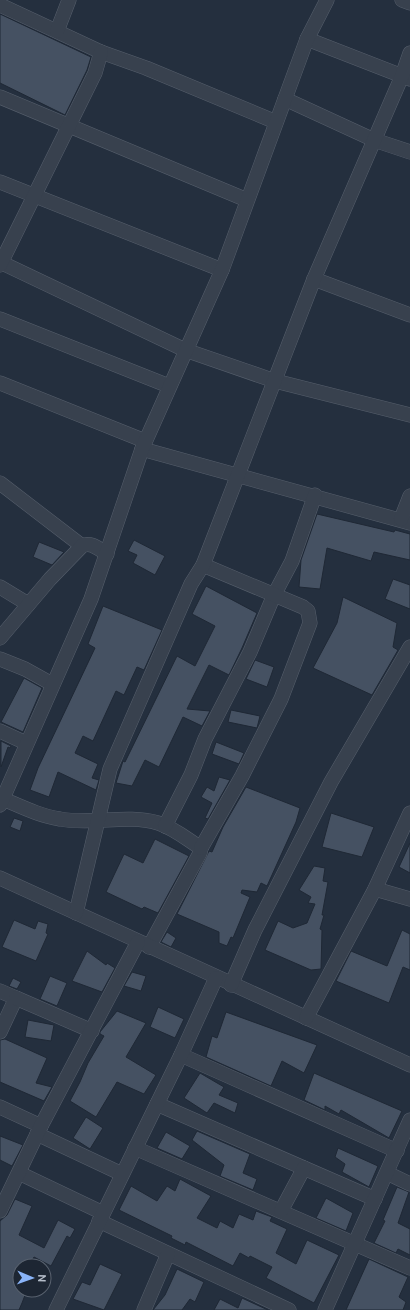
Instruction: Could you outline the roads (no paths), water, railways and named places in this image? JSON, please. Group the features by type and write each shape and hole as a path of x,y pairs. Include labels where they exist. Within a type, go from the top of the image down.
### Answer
{"street":[{"path":"57,31 69,0"},
{"path":"402,0 410,3"},
{"path":"201,848 165,826 157,823 129,820 62,820 1,801 91,598 143,445 222,270 307,39 326,1"},
{"path":"0,5 101,52 146,68 276,122"},
{"path":"307,39 406,78"},
{"path":"101,52 95,73 0,263 185,350 275,381 410,415"},
{"path":"76,913 100,820 110,769 190,584 203,564 314,279 374,140 406,78 410,53"},
{"path":"0,97 247,200"},
{"path":"285,99 374,140 410,152"},
{"path":"0,182 222,270"},
{"path":"314,279 410,315"},
{"path":"0,319 169,386"},
{"path":"0,383 143,445 238,476 315,495 405,521 410,496"},
{"path":"0,483 82,546"},
{"path":"165,826 191,775 208,733 250,652 274,595 292,561 315,495"},
{"path":"0,638 28,604 82,546 86,543 90,544 107,554"},
{"path":"0,1211 39,1130 92,1031 143,944 200,854 201,848 242,776 281,699 310,623 308,611 203,564"},
{"path":"0,587 28,604"},
{"path":"231,985 255,930 331,782 410,647"},
{"path":"0,659 25,669 52,684"},
{"path":"0,731 26,743"},
{"path":"306,1018 376,889 410,813"},
{"path":"0,878 231,985 410,1065"},
{"path":"376,889 410,899"},
{"path":"56,1310 181,1055 216,978"},
{"path":"0,991 92,1031"},
{"path":"0,1032 16,998"},
{"path":"181,1055 397,1151"},
{"path":"157,1104 375,1199"},
{"path":"0,1107 39,1130 122,1174"},
{"path":"325,1310 410,1120"},
{"path":"135,1148 410,1268"},
{"path":"281,1211 304,1168"},
{"path":"19,1173 168,1254 289,1310"},
{"path":"387,1173 410,1184"},
{"path":"144,1310 168,1254"}]}
